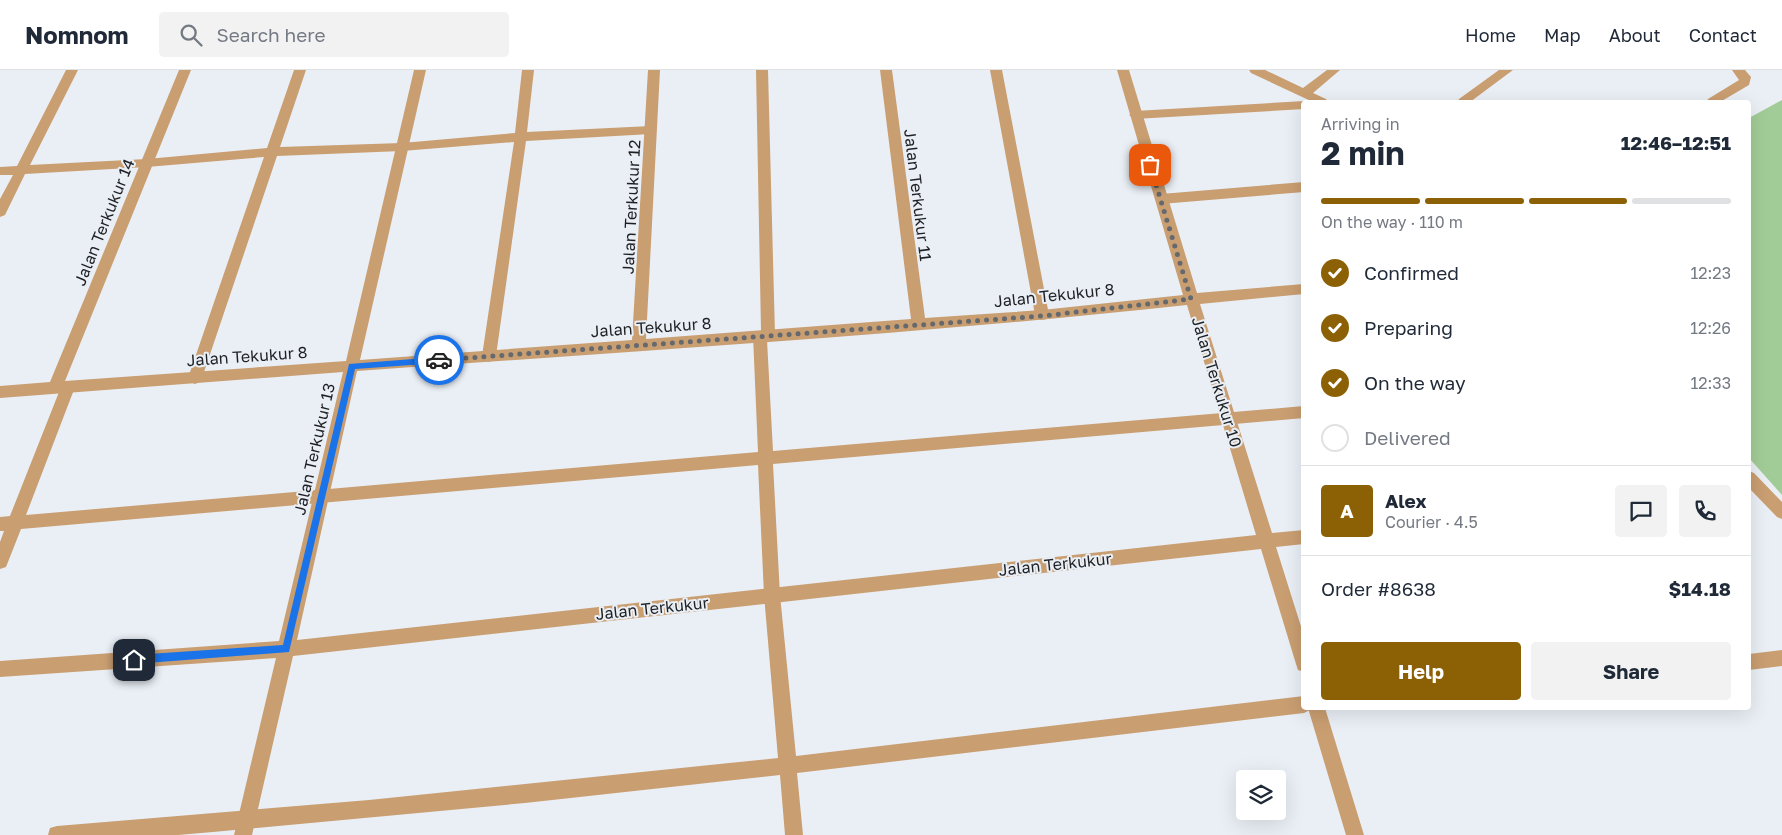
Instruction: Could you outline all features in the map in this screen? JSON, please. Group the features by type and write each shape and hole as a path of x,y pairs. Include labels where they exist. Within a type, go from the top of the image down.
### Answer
{"street":[{"path":"0,212 72,70"},
{"name":"Jalan Terkukur 14","path":"0,562 8,523 62,388 147,163 185,70"},
{"path":"195,378 300,70"},
{"name":"Jalan Terkukur 13","path":"244,828 420,70"},
{"path":"489,356 528,70"},
{"name":"Jalan Terkukur 12","path":"639,345 654,70"},
{"path":"762,70 765,460 772,595 794,835"},
{"name":"Jalan Terkukur 11","path":"886,70 919,325"},
{"path":"996,70 1042,316"},
{"name":"Jalan Terkukur 10","path":"1123,70 1134,115 1301,654"},
{"path":"1255,70 1304,99"},
{"path":"1134,115 1304,99 1334,70"},
{"path":"1466,100 1507,70"},
{"path":"1716,100 1745,82 1745,77 1738,70"},
{"path":"0,171 147,163 272,152 402,147 520,137 651,130"},
{"path":"1161,198 1301,187"},
{"name":"Jalan Tekukur 8","path":"0,392 1042,316 1191,299 1301,289"},
{"path":"8,523 765,460 1301,412"},
{"path":"1751,480 1782,512"},
{"name":"Jalan Terkukur","path":"0,669 286,649 1266,540 1301,538"},
{"path":"1751,662 1782,658"},
{"path":"58,835 244,828 787,766 1301,704"},
{"path":"1318,710 1355,835"}],"green space":[{"path":"1782,100 1782,495 1751,460 1751,117"}],"way so far":[{"path":"439,360 1042,316 1191,299 1150,165"}],"route":[{"path":"134,660 286,649 352,366 439,360"}]}
